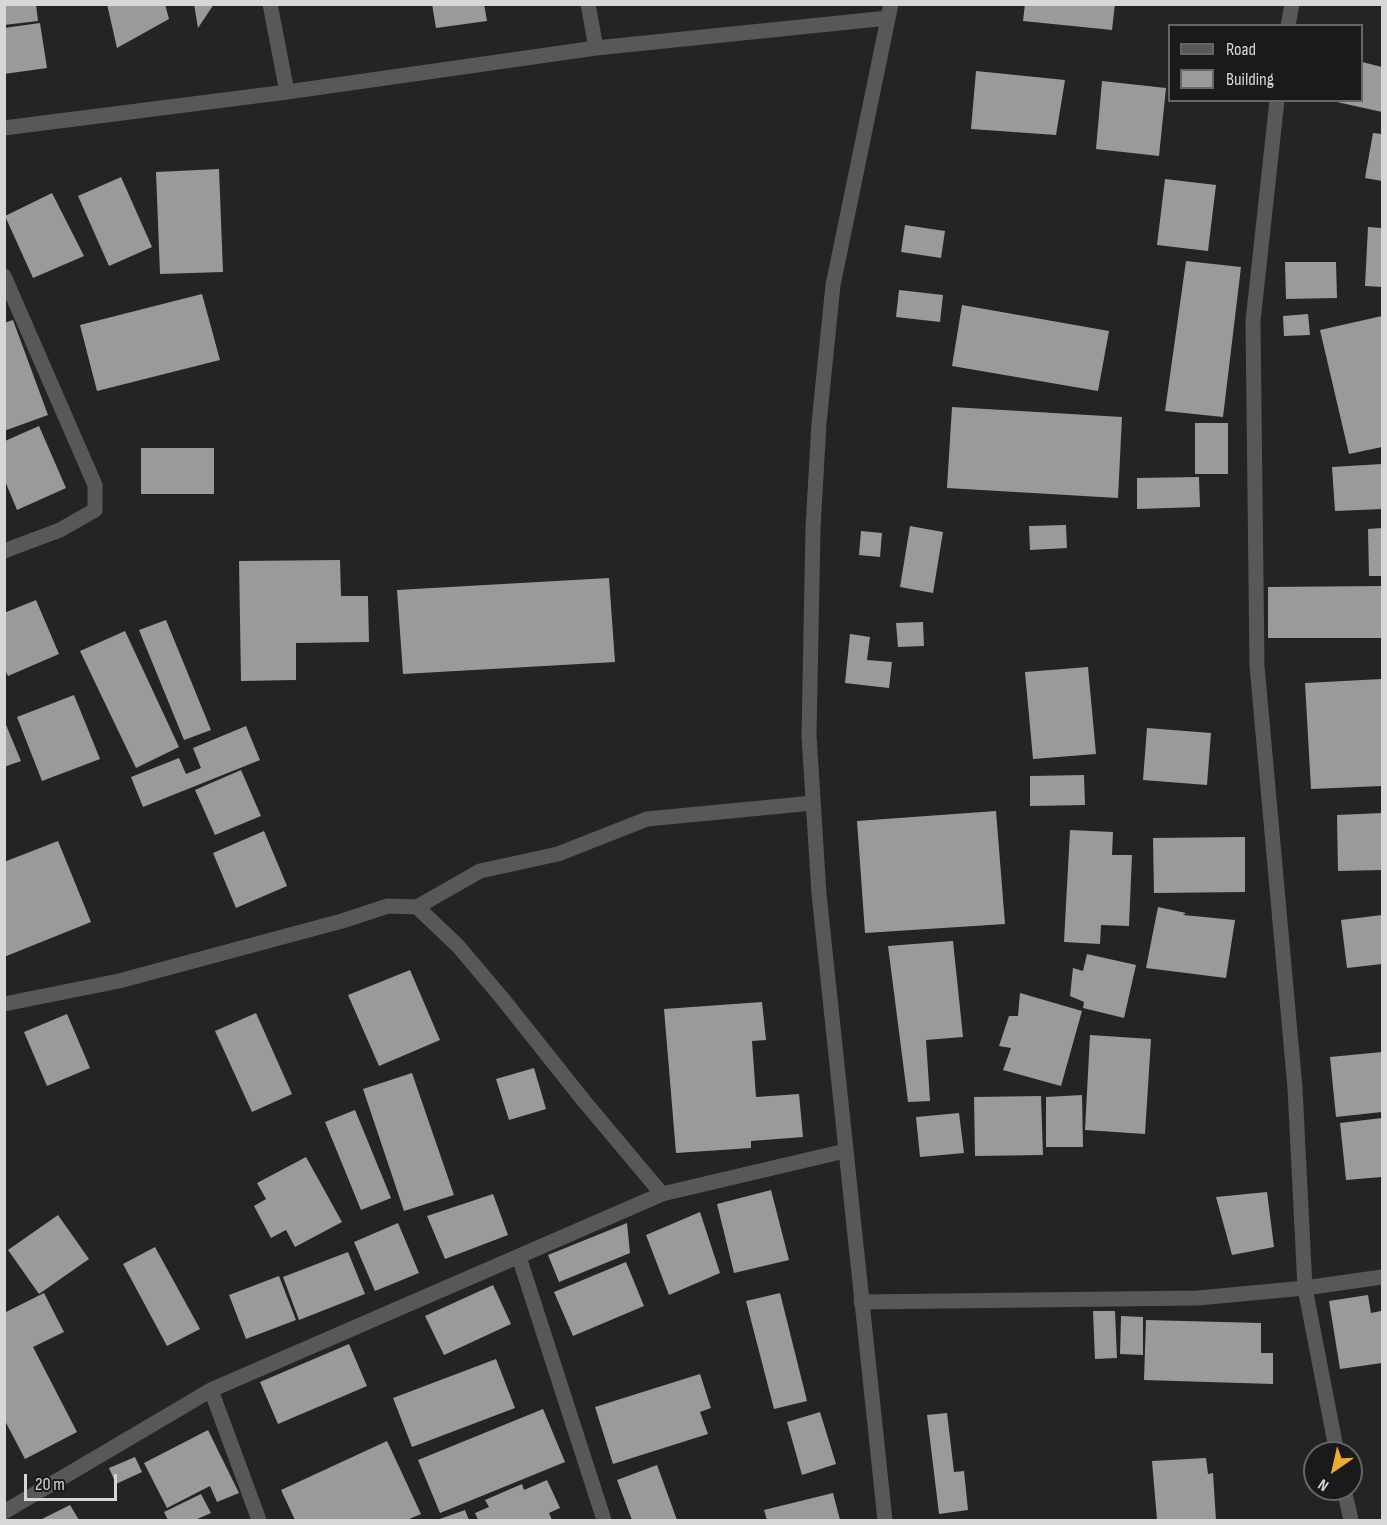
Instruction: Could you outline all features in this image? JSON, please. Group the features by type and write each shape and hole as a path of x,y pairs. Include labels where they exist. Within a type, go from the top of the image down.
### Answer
{"street":[{"path":"270,4 286,93"},
{"path":"588,4 596,48"},
{"path":"1288,24 1292,4"},
{"path":"4,128 286,93 596,48 890,11 833,285 813,528 809,736 819,894 885,1521"},
{"path":"1277,102 1253,321 1257,666 1295,1088 1305,1288 1335,1441"},
{"path":"4,276 95,485 95,510 60,530 4,551"},
{"path":"4,1004 119,981 342,921 388,906 417,907 480,871 558,854 647,819 813,803"},
{"path":"417,907 466,954 662,1194"},
{"path":"4,1512 211,1390 662,1194 845,1151"},
{"path":"519,1257 604,1521"},
{"path":"861,1302 1198,1298 1305,1288 1383,1277"},
{"path":"211,1390 259,1521"},
{"path":"1347,1501 1351,1521"}],"building":[{"path":"4,4 36,4 38,21 4,25"},
{"path":"107,4 165,4 169,19 117,48"},
{"path":"194,4 214,4 198,28"},
{"path":"432,4 484,4 487,21 436,28"},
{"path":"1025,4 1115,4 1112,30 1023,21"},
{"path":"40,23 47,68 4,74 4,28"},
{"path":"1363,62 1382,67 1382,112 1337,102 1363,102"},
{"path":"976,71 1065,80 1056,135 971,129"},
{"path":"1102,81 1166,88 1159,156 1096,149"},
{"path":"1373,133 1382,134 1382,181 1365,178"},
{"path":"219,169 223,272 160,274 156,172"},
{"path":"121,177 152,247 109,266 78,196"},
{"path":"1165,179 1216,185 1208,251 1157,245"},
{"path":"52,193 84,256 33,278 5,216"},
{"path":"905,225 945,231 941,258 901,252"},
{"path":"1368,227 1382,228 1382,287 1365,286"},
{"path":"1186,261 1241,267 1223,417 1165,411"},
{"path":"1285,262 1336,262 1337,298 1286,299"},
{"path":"899,290 943,295 940,322 896,317"},
{"path":"202,294 220,360 97,391 80,325"},
{"path":"962,305 1109,331 1098,391 952,366"},
{"path":"1308,314 1310,335 1284,336 1283,316"},
{"path":"1382,316 1382,447 1349,454 1320,330"},
{"path":"13,320 48,415 4,431 4,323"},
{"path":"952,407 1122,417 1118,498 947,488"},
{"path":"1195,423 1228,423 1228,474 1195,474"},
{"path":"39,426 66,488 17,510 5,481 5,441"},
{"path":"141,448 214,448 214,494 141,494"},
{"path":"1382,464 1382,509 1335,511 1332,467"},
{"path":"1199,477 1200,507 1137,509 1137,478"},
{"path":"1066,525 1067,548 1030,550 1029,526"},
{"path":"910,526 943,532 933,593 900,587"},
{"path":"1382,528 1382,576 1369,576 1368,529"},
{"path":"861,531 882,533 880,557 859,555"},
{"path":"340,560 341,596 368,596 369,642 296,643 296,680 241,681 239,561"},
{"path":"609,578 615,662 403,674 397,590"},
{"path":"1382,586 1382,638 1268,638 1268,587"},
{"path":"36,600 59,654 8,676 4,668 4,613"},
{"path":"166,620 211,730 184,740 139,630"},
{"path":"923,622 924,646 898,647 896,623"},
{"path":"125,631 179,747 136,768 80,651"},
{"path":"850,634 870,637 867,660 892,662 889,688 845,683"},
{"path":"1088,667 1096,754 1033,759 1025,672"},
{"path":"1382,679 1382,786 1311,789 1305,683"},
{"path":"74,695 100,759 42,781 17,717"},
{"path":"4,720 21,761 4,767"},
{"path":"246,726 260,760 143,807 131,777 179,758 186,774 201,768 193,748"},
{"path":"1147,728 1211,733 1207,785 1143,780"},
{"path":"241,770 261,816 215,835 195,790"},
{"path":"1084,775 1085,805 1030,806 1030,776"},
{"path":"996,811 1005,924 865,933 857,821"},
{"path":"1382,813 1382,870 1338,871 1337,815"},
{"path":"1070,830 1113,832 1112,855 1132,855 1129,926 1101,925 1100,944 1064,942"},
{"path":"264,831 287,886 236,908 213,853"},
{"path":"1245,837 1245,892 1154,893 1153,838"},
{"path":"58,841 91,922 4,957 4,862"},
{"path":"1158,907 1186,913 1183,915 1235,920 1226,978 1146,968"},
{"path":"1382,915 1382,964 1347,968 1341,920"},
{"path":"953,941 963,1037 926,1040 930,1101 908,1102 888,946"},
{"path":"1087,954 1136,965 1124,1018 1083,1008 1084,1002 1070,996 1073,968 1083,971"},
{"path":"410,970 440,1040 379,1066 348,995"},
{"path":"1020,993 1082,1011 1061,1086 1003,1070 1011,1048 999,1046 1009,1016 1018,1016"},
{"path":"762,1002 766,1040 752,1041 756,1097 799,1094 803,1137 751,1141 751,1148 676,1153 664,1009"},
{"path":"256,1013 292,1094 252,1112 215,1031"},
{"path":"67,1014 90,1068 47,1086 24,1032"},
{"path":"1090,1035 1151,1039 1145,1134 1085,1130"},
{"path":"1382,1052 1382,1112 1336,1117 1330,1057"},
{"path":"534,1068 546,1109 509,1120 496,1079"},
{"path":"412,1073 454,1195 404,1211 363,1089"},
{"path":"1082,1095 1083,1147 1046,1147 1046,1097"},
{"path":"1041,1096 1043,1155 975,1156 974,1097"},
{"path":"355,1110 391,1198 361,1210 325,1122"},
{"path":"959,1113 964,1153 920,1157 916,1117"},
{"path":"1382,1118 1382,1177 1346,1180 1340,1123"},
{"path":"306,1157 342,1222 295,1247 286,1230 271,1238 254,1206 266,1199 257,1183"},
{"path":"771,1190 789,1260 734,1273 717,1204"},
{"path":"1267,1192 1274,1247 1232,1255 1216,1197"},
{"path":"493,1194 508,1235 445,1259 427,1216"},
{"path":"700,1212 720,1273 669,1295 646,1235"},
{"path":"58,1215 89,1259 39,1294 8,1250"},
{"path":"398,1223 419,1273 375,1291 354,1242"},
{"path":"627,1223 630,1253 559,1282 548,1255"},
{"path":"155,1247 200,1329 167,1346 123,1264"},
{"path":"348,1252 365,1294 299,1320 283,1277"},
{"path":"626,1262 644,1306 573,1336 554,1292"},
{"path":"279,1276 296,1320 246,1339 229,1295"},
{"path":"493,1285 511,1324 444,1355 425,1316"},
{"path":"44,1293 64,1332 33,1347 77,1432 25,1459 4,1419 4,1313"},
{"path":"780,1293 807,1401 774,1409 746,1301"},
{"path":"1368,1295 1371,1313 1381,1311 1382,1363 1340,1369 1329,1301"},
{"path":"1093,1311 1115,1311 1117,1358 1095,1359"},
{"path":"1121,1316 1143,1317 1143,1355 1120,1354"},
{"path":"1146,1320 1261,1323 1261,1353 1273,1353 1273,1384 1144,1380"},
{"path":"349,1344 367,1386 278,1424 260,1382"},
{"path":"496,1359 515,1408 412,1447 393,1398"},
{"path":"700,1374 711,1408 700,1412 708,1434 613,1464 595,1407"},
{"path":"543,1409 565,1462 440,1513 418,1460"},
{"path":"820,1412 836,1464 802,1475 787,1422"},
{"path":"947,1413 954,1472 964,1471 968,1510 939,1514 927,1415"},
{"path":"208,1430 239,1493 217,1502 210,1486 167,1508 144,1463"},
{"path":"387,1441 421,1514 407,1520 295,1520 281,1490"},
{"path":"135,1457 142,1472 116,1484 109,1468"},
{"path":"1206,1458 1208,1474 1213,1473 1216,1520 1157,1520 1152,1461"},
{"path":"657,1465 677,1520 632,1520 617,1480"},
{"path":"547,1480 560,1508 549,1513 552,1520 478,1520 475,1513 489,1507 485,1500 522,1484 524,1490"},
{"path":"833,1493 840,1520 767,1520 764,1510"},
{"path":"201,1494 211,1513 195,1520 168,1520 164,1512"},
{"path":"70,1505 79,1520 40,1520"},
{"path":"465,1510 469,1520 437,1520"}]}
